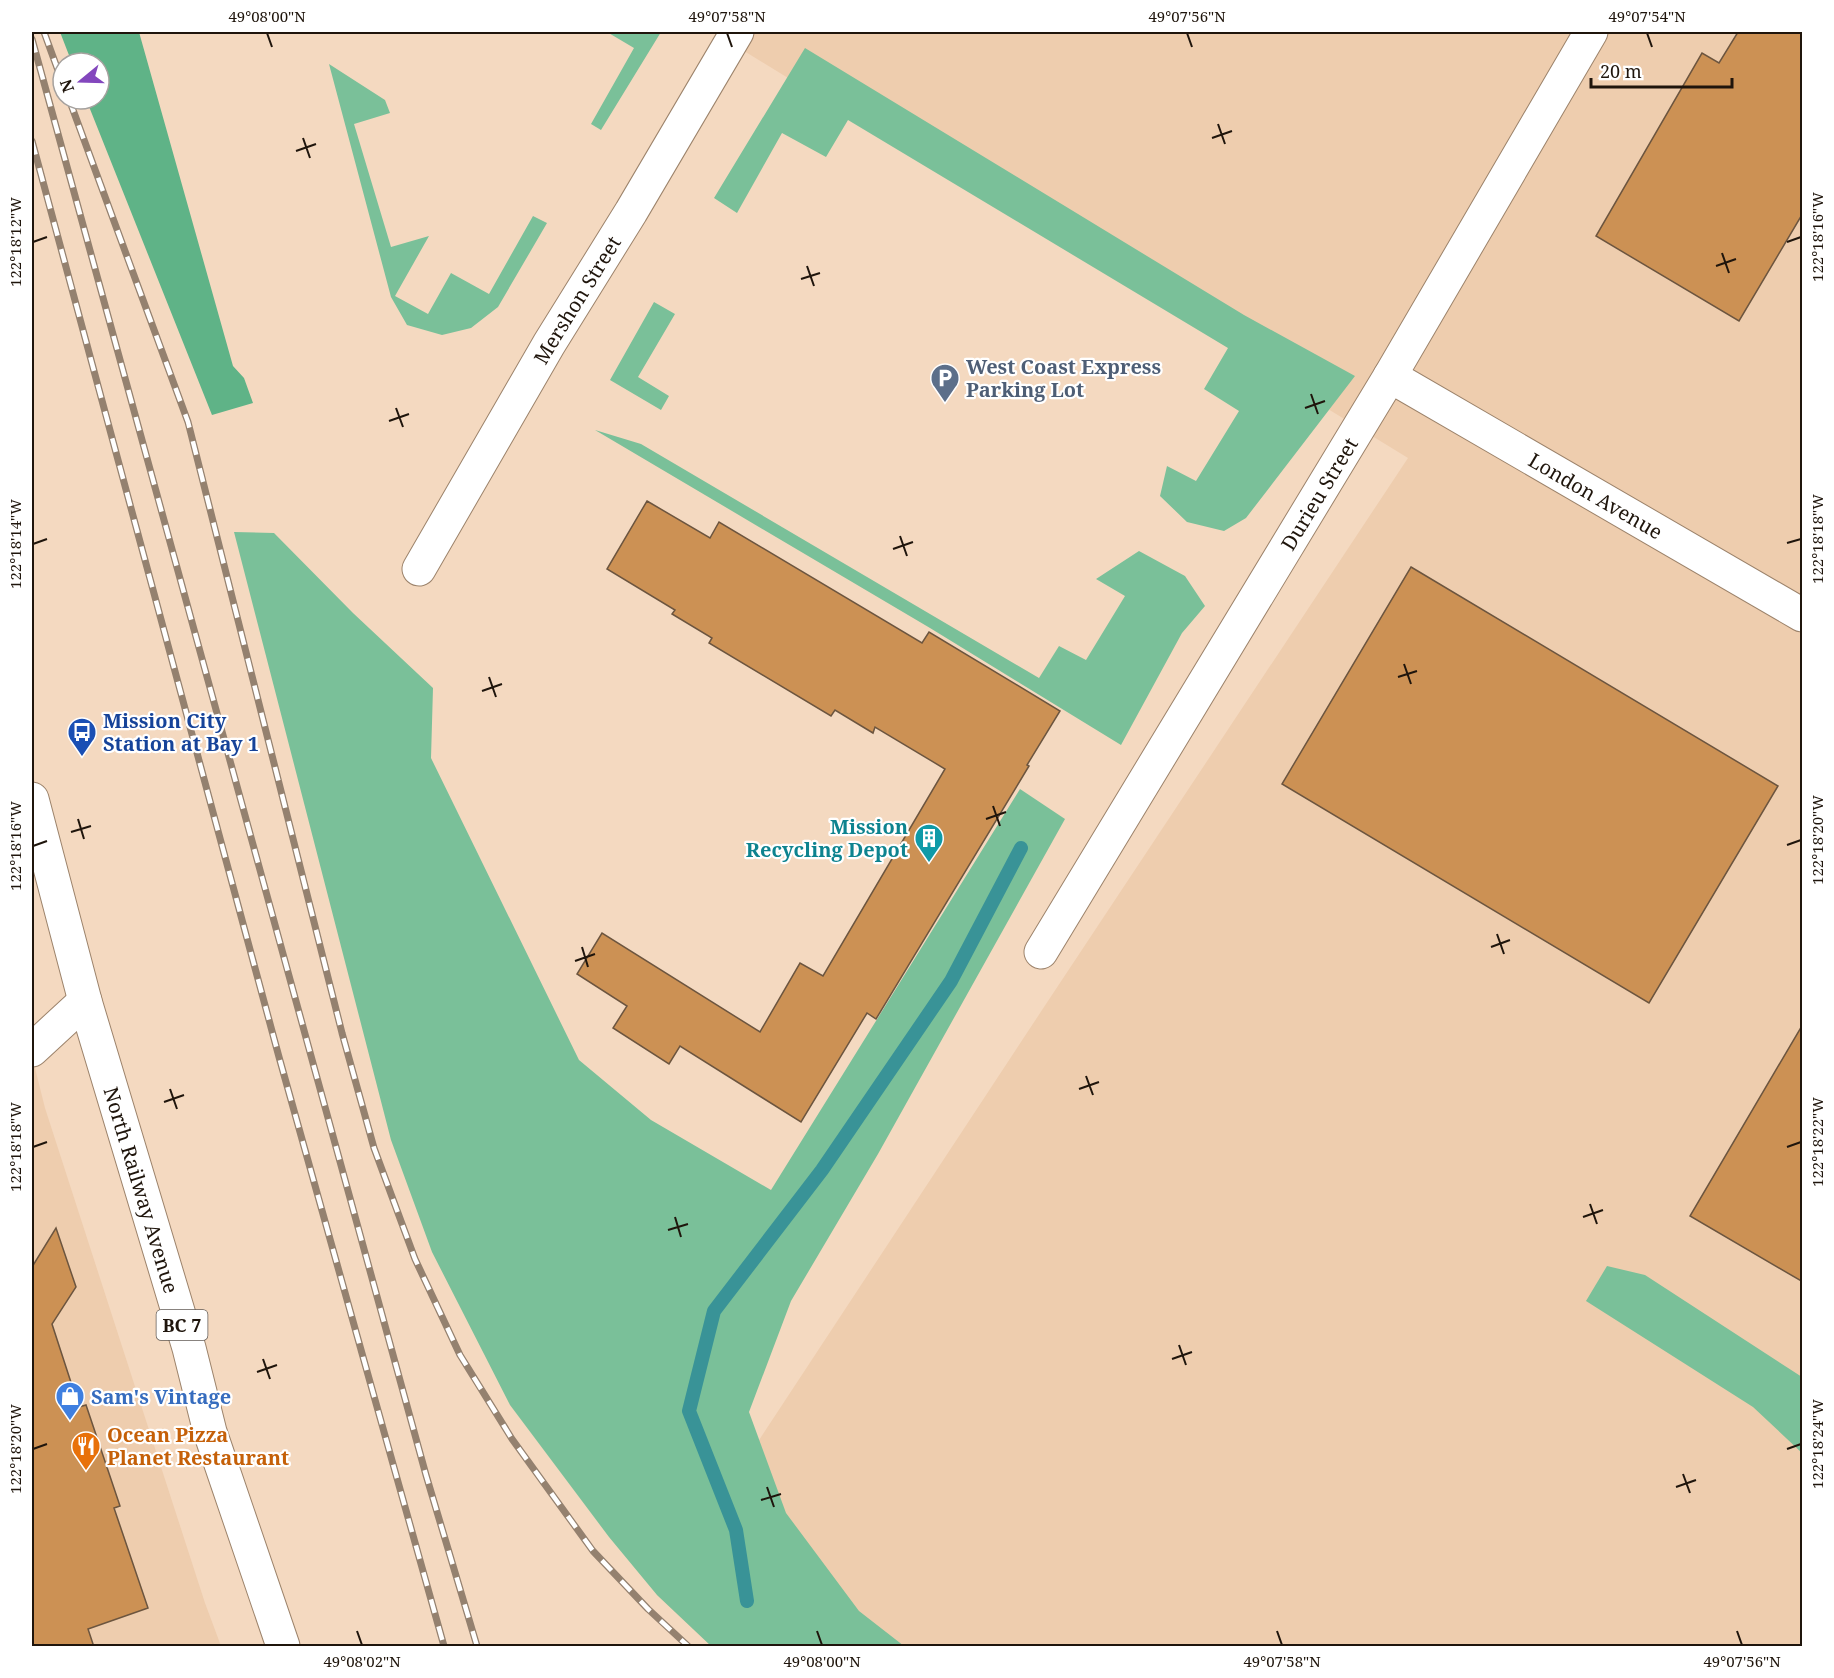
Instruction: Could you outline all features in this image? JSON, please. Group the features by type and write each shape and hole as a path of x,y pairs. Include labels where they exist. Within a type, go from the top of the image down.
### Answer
{"street":[{"name":"Mershon Street","path":"419,569 549,344 631,212 737,32"},
{"name":"Durieu Street","path":"1041,952 1390,376 1591,32"},
{"name":"London Avenue","path":"1390,376 1803,615"},
{"name":"North Railway Avenue","path":"32,799 86,1001 189,1348 210,1432 283,1647"},
{"path":"32,1050 86,1001"}],"shaded area":[{"path":"713,32 1802,32 1802,1646 711,1646 657,1595 1408,458"},
{"path":"32,1056 45,1108 205,1603 221,1646 32,1646"}],"green space":[{"path":"60,32 139,32 233,366 244,378 253,403 212,415 91,111 111,111 111,51 67,51"},
{"path":"607,32 661,32 601,130 591,124 634,48"},
{"path":"805,48 1244,315 1355,376 1246,518 1224,531 1187,522 1160,496 1167,466 1196,481 1239,411 1204,389 1228,348 848,120 826,157 782,133 737,213 714,198"},
{"path":"329,64 385,100 390,113 354,124 391,247 429,236 395,296 428,314 451,273 489,294 533,216 547,223 498,307 471,328 442,335 407,325 391,297"},
{"path":"654,302 675,314 638,377 669,396 661,410 610,380"},
{"path":"595,430 641,444 1039,678 1059,646 1086,660 1125,596 1096,579 1139,551 1185,576 1205,606 1182,633 1121,745 930,628"},
{"path":"234,532 274,533 353,613 433,688 431,758 579,1060 651,1120 771,1190 1020,789 1065,819 878,1154 791,1301 749,1412 786,1513 859,1611 904,1646 711,1646 657,1595 609,1537 510,1405 432,1252 391,1140"},
{"path":"1607,1266 1645,1275 1802,1377 1802,1453 1753,1407 1586,1301"}],"building":[{"path":"1738,32 1803,32 1803,213 1739,321 1596,236 1702,53 1719,63"},
{"name":"Mission Recycling Depot","path":"647,501 710,538 719,522 922,643 929,632 1060,711 876,1019 867,1013 801,1122 680,1046 669,1064 613,1028 627,1006 577,974 602,933 760,1032 800,963 823,976 945,769 875,727 873,733 835,710 831,716 709,643 712,638 672,614 675,610 607,569"},
{"path":"1411,567 1778,786 1649,1003 1282,784"},
{"path":"1803,1024 1803,1282 1690,1216"},
{"path":"56,1228 76,1287 52,1324 79,1407 86,1405 120,1506 114,1508 148,1608 88,1629 94,1647 32,1647 32,1267"}],"waterway":[{"path":"747,1601 736,1530 689,1411 714,1311 822,1170 951,981 1021,848"}],"railway":[{"path":"44,32 51,51"},
{"path":"32,39 426,1475 477,1646"},
{"path":"73,111 188,422 342,1033 374,1148 415,1259 460,1355 512,1439 593,1551 648,1609 688,1646"},
{"path":"32,141 279,1057 444,1646"}],"place":[{"name":"West Coast Express Parking Lot","path":"945,404"},
{"name":"Mission City Station at Bay 1","path":"82,758"},
{"name":"Mission Recycling Depot","path":"929,864"},
{"name":"Sam's Vintage","path":"70,1422"},
{"name":"Ocean Pizza Planet Restaurant","path":"86,1472"}]}
